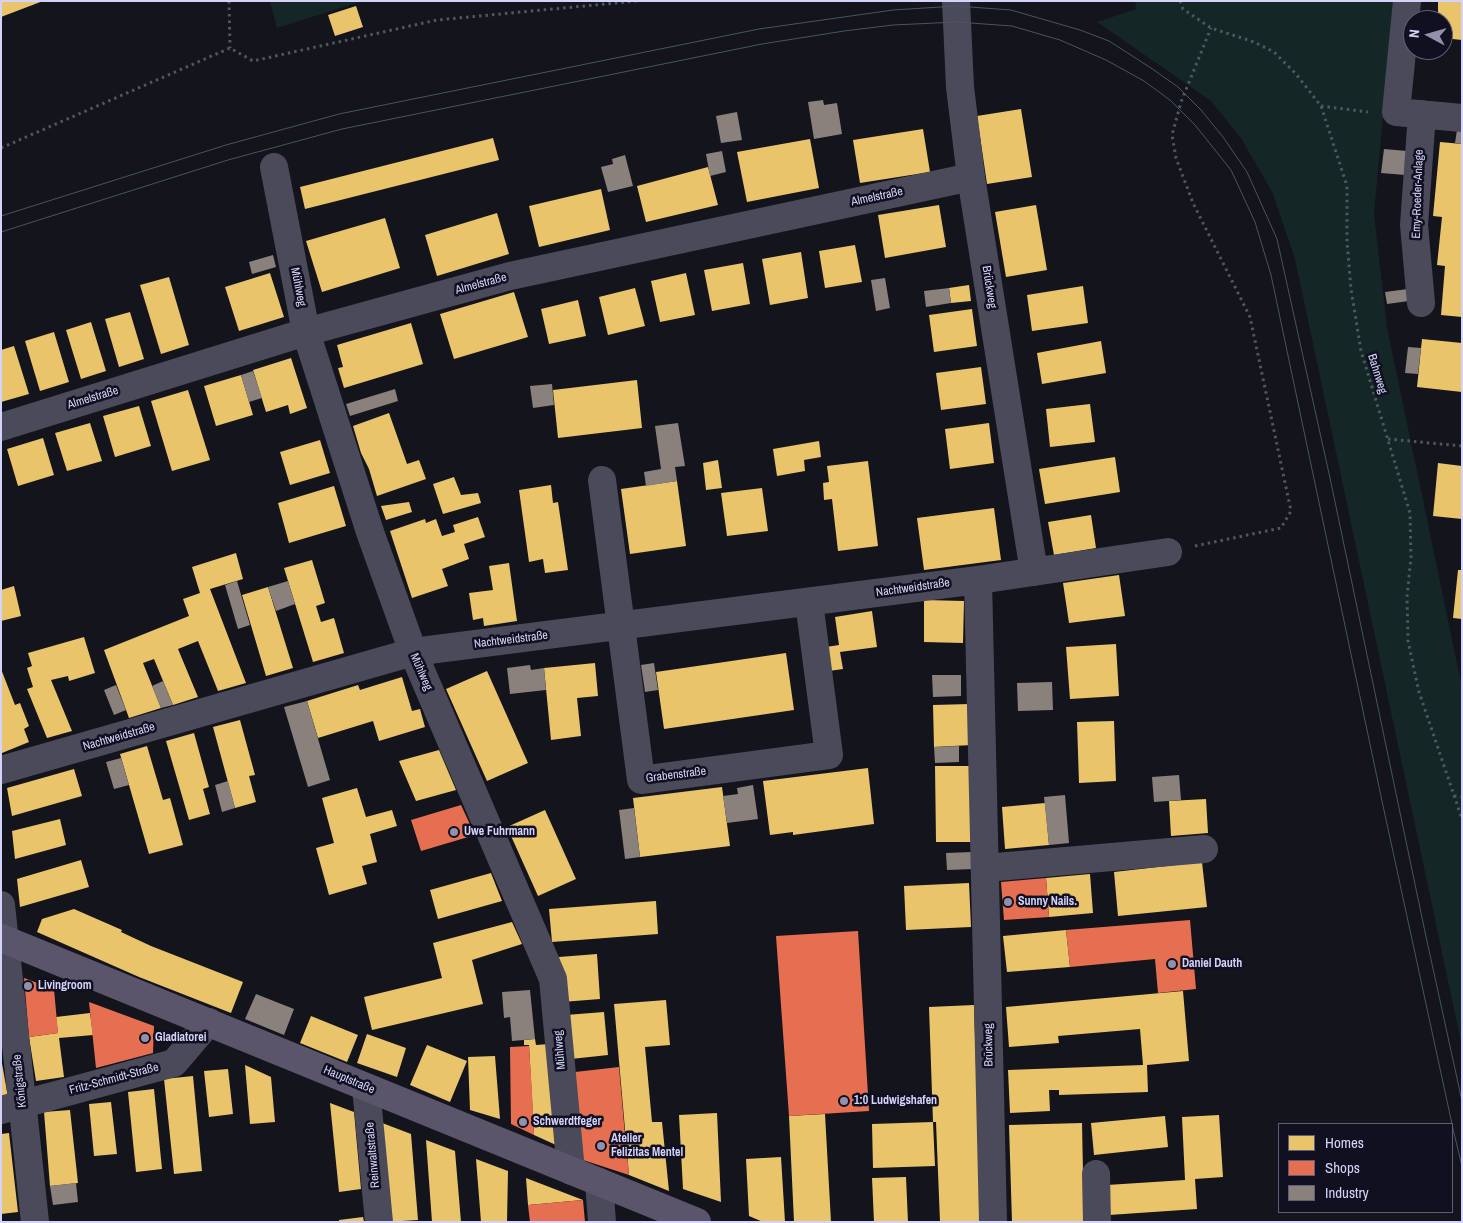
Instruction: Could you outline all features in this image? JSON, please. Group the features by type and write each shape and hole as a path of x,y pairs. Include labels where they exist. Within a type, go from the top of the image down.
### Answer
{"main road":[{"name":"Hauptstraße","path":"3,938 696,1222"}],"street":[{"name":"Brückweg","path":"956,1 960,87 971,177 1034,572"},
{"name":"Emy-Roeder-Anlage","path":"1407,1 1414,225 1421,303"},
{"path":"1409,113 1462,118"},
{"name":"Mühlweg","path":"274,167 306,332 370,532 413,652 553,979 571,1171"},
{"name":"Almelstraße","path":"1,427 306,332 510,276 971,177"},
{"name":"Grabenstraße","path":"602,480 641,780 828,756 809,602"},
{"name":"Nachtweidstraße","path":"1,770 413,652 978,580 1168,552"},
{"name":"Brückweg","path":"978,580 993,1222"},
{"path":"985,868 1204,849"},
{"name":"Königstraße","path":"1,905 12,1107 35,1222"},
{"name":"Fritz-Schmidt-Straße","path":"12,1107 174,1062 210,1022"},
{"name":"Reinwaltstraße","path":"366,1088 379,1222"},
{"path":"1096,1174 1097,1222"},
{"path":"598,1182 602,1222"}],"path":[{"path":"229,1 230,48"},
{"path":"230,48 253,62 437,20 637,1"},
{"name":"Bahnweg","path":"1180,1 1183,9 1211,28 1254,42 1274,52 1296,74 1321,106 1347,186 1347,242 1351,289 1361,351 1410,514 1411,556 1406,597 1408,641 1419,692 1462,818"},
{"path":"1168,552 1281,528 1291,511 1250,317 1193,203 1176,158 1172,136 1181,102 1211,28"},
{"path":"1,148 230,48"},
{"path":"1321,106 1386,115 1409,113"},
{"path":"1388,439 1462,446"},
{"path":"1454,796 1462,797"}],"shaded area":[{"path":"270,1 363,1 277,28"},
{"path":"1135,1 1394,1 1374,213 1387,327 1462,687 1462,1047 1295,259 1273,194 1241,138 1211,101 1097,22 1136,9"}],"building: Homes":[{"path":"1,1 43,1 1,17"},
{"path":"1438,1 1462,1 1462,40 1453,39 1453,10 1438,10"},
{"path":"356,6 363,27 335,36 328,15"},
{"path":"1021,109 1032,177 987,184 977,116"},
{"path":"923,129 930,172 860,183 853,140"},
{"path":"493,138 499,160 305,209 300,187"},
{"path":"810,139 819,188 747,202 737,152"},
{"path":"1440,142 1462,144 1462,317 1441,315 1445,266 1437,265 1442,217 1433,216"},
{"path":"708,167 718,205 646,222 637,186"},
{"path":"601,189 610,230 539,247 529,206"},
{"path":"939,205 946,247 885,258 878,215"},
{"path":"1036,205 1047,270 1006,277 995,212"},
{"path":"497,213 509,254 437,276 425,235"},
{"path":"385,218 400,268 322,292 306,241"},
{"path":"855,245 862,282 825,288 819,251"},
{"path":"801,252 808,298 770,305 762,259"},
{"path":"743,263 750,304 712,311 704,270"},
{"path":"270,273 284,317 239,331 225,287"},
{"path":"686,273 695,315 660,322 651,281"},
{"path":"169,277 189,345 161,354 140,285"},
{"path":"969,285 971,301 951,303 949,288"},
{"path":"1083,286 1088,323 1032,331 1027,295"},
{"path":"635,288 645,326 608,335 599,297"},
{"path":"514,292 528,337 454,359 440,314"},
{"path":"578,300 586,336 549,344 541,309"},
{"path":"972,309 977,346 934,352 929,315"},
{"path":"130,312 144,359 119,367 105,319"},
{"path":"91,322 106,371 81,379 66,330"},
{"path":"411,323 423,364 344,388 338,368 343,367 337,345"},
{"path":"54,332 69,382 40,391 25,341"},
{"path":"1422,339 1462,343 1462,392 1417,387"},
{"path":"1101,341 1106,373 1042,384 1037,353"},
{"path":"14,346 29,394 1,402 1,350"},
{"path":"291,358 307,408 290,414 288,405 266,412 253,370"},
{"path":"981,367 986,404 941,410 936,373"},
{"path":"241,375 253,415 216,426 204,386"},
{"path":"637,380 642,428 558,438 553,390"},
{"path":"188,390 210,460 172,471 151,401"},
{"path":"1090,404 1095,442 1050,447 1046,409"},
{"path":"139,406 151,446 115,457 103,416"},
{"path":"389,413 407,464 419,460 426,479 377,496 353,426"},
{"path":"90,423 102,461 67,471 55,433"},
{"path":"989,423 994,463 950,469 945,429"},
{"path":"43,438 54,475 18,486 7,449"},
{"path":"320,440 330,473 290,485 280,452"},
{"path":"819,441 821,457 804,460 805,471 777,476 773,449"},
{"path":"1115,457 1120,492 1045,504 1039,469"},
{"path":"718,460 722,488 706,490 703,463"},
{"path":"868,461 878,546 838,551 832,499 824,500 823,483 829,482 827,466"},
{"path":"1438,463 1462,466 1462,519 1433,516"},
{"path":"454,477 461,495 478,493 481,503 443,514 433,484"},
{"path":"677,481 686,546 630,554 621,489"},
{"path":"551,485 553,503 558,502 568,570 545,573 543,559 529,562 519,490"},
{"path":"334,486 346,526 289,543 278,503"},
{"path":"762,488 768,531 727,536 721,493"},
{"path":"409,502 412,512 386,520 381,506"},
{"path":"994,508 1001,560 924,570 917,518"},
{"path":"1091,515 1096,548 1054,555 1048,522"},
{"path":"478,517 485,537 464,544 469,559 442,569 448,586 412,598 390,531 425,519 426,523 436,519 442,536 455,532 453,525"},
{"path":"236,553 243,579 210,589 246,683 218,691 198,641 178,649 198,697 173,705 154,659 143,663 161,708 129,718 104,650 189,616 183,599 200,593 192,567"},
{"path":"312,560 325,603 316,606 321,622 334,618 344,653 313,662 284,568"},
{"path":"509,563 517,621 484,626 483,618 473,620 469,593 493,590 489,566"},
{"path":"1458,570 1462,570 1462,619 1453,618"},
{"path":"1119,575 1125,616 1069,623 1063,583"},
{"path":"14,586 21,616 1,621 1,590"},
{"path":"268,587 293,668 266,676 242,595"},
{"path":"924,600 964,601 963,643 924,642"},
{"path":"872,611 877,647 840,652 843,669 829,671 826,647 839,645 835,617"},
{"path":"84,637 95,673 69,681 68,676 51,680 72,731 47,738 27,689 33,687 27,668 32,666 28,653"},
{"path":"1116,644 1119,696 1070,699 1066,647"},
{"path":"786,653 794,710 664,729 656,672"},
{"path":"595,663 598,696 577,698 581,736 551,740 544,668"},
{"path":"1,669 15,705 20,703 29,726 24,729 29,742 2,753"},
{"path":"487,671 528,763 487,781 446,689"},
{"path":"402,677 412,711 420,709 425,727 379,741 373,721 318,738 307,701 358,685 360,690"},
{"path":"970,704 972,745 934,747 933,705"},
{"path":"240,720 255,775 249,776 256,802 235,808 213,727"},
{"path":"1114,721 1116,781 1079,783 1077,722"},
{"path":"194,733 209,787 203,789 210,814 189,820 166,741"},
{"path":"147,746 163,800 170,798 183,845 149,854 120,754"},
{"path":"439,750 456,790 416,801 399,761"},
{"path":"935,766 974,766 975,842 936,842"},
{"path":"868,768 874,824 793,835 793,832 770,835 763,781"},
{"path":"74,769 82,796 12,816 7,788"},
{"path":"722,787 730,846 640,857 633,798"},
{"path":"357,788 366,817 392,810 397,826 370,834 377,862 362,866 367,884 329,895 316,848 334,843 322,798"},
{"path":"1206,799 1208,833 1171,836 1169,801"},
{"path":"1045,803 1049,845 1005,849 1002,807"},
{"path":"545,810 576,879 538,896 507,827"},
{"path":"60,819 66,845 15,859 12,831"},
{"path":"81,860 89,887 20,907 17,879"},
{"path":"1202,862 1207,907 1118,916 1114,872"},
{"path":"491,873 502,901 438,919 430,890"},
{"path":"1090,874 1093,913 1049,917 1046,878"},
{"path":"969,883 971,927 906,930 904,886"},
{"path":"656,901 658,934 552,942 549,909"},
{"path":"74,909 122,930 121,932 151,946 243,982 231,1013 139,977 37,932 42,919"},
{"path":"512,922 522,944 472,960 483,1004 372,1030 364,997 442,978 433,943"},
{"path":"1066,930 1070,967 1007,972 1003,936"},
{"path":"597,954 600,999 562,1002 559,957"},
{"path":"1183,991 1189,1061 1147,1065 1148,1092 1059,1095 1059,1090 1049,1090 1050,1111 1010,1113 1008,1070 1143,1065 1140,1029 1058,1036 1059,1043 1009,1047 1006,1007"},
{"path":"666,1000 670,1045 645,1047 652,1122 662,1122 669,1191 629,1175 614,1004"},
{"path":"974,1005 981,1222 940,1222 936,1122 933,1122 929,1007"},
{"path":"604,1012 608,1055 571,1059 566,1015"},
{"path":"90,1013 93,1035 59,1038 64,1077 36,1081 29,1037 58,1033 56,1017"},
{"path":"311,1016 358,1035 347,1062 300,1043"},
{"path":"367,1034 406,1048 397,1077 357,1063"},
{"path":"535,1039 536,1045 549,1044 556,1145 534,1135 529,1045 524,1045 524,1040"},
{"path":"427,1045 467,1061 450,1102 410,1085"},
{"path":"495,1056 500,1119 470,1110 468,1057"},
{"path":"1,1058 8,1097 1,1098"},
{"path":"245,1065 271,1077 275,1122 250,1124"},
{"path":"228,1069 233,1114 209,1117 204,1071"},
{"path":"193,1076 202,1171 174,1174 164,1079"},
{"path":"154,1089 162,1169 136,1172 128,1092"},
{"path":"111,1102 117,1154 94,1156 89,1104"},
{"path":"330,1103 354,1112 361,1189 339,1192"},
{"path":"70,1110 78,1183 50,1186 44,1112"},
{"path":"717,1113 721,1202 683,1189 679,1115"},
{"path":"825,1114 831,1222 794,1222 789,1116"},
{"path":"1219,1115 1223,1177 1195,1179 1197,1209 1109,1215 1107,1185 1185,1180 1182,1117"},
{"path":"1165,1116 1168,1147 1094,1155 1091,1123"},
{"path":"377,1121 411,1134 418,1220 386,1222"},
{"path":"933,1122 935,1166 873,1168 872,1124"},
{"path":"1082,1123 1084,1222 1012,1222 1009,1125"},
{"path":"9,1133 18,1212 1,1214 1,1134"},
{"path":"426,1140 455,1151 461,1222 432,1222"},
{"path":"781,1157 785,1222 763,1222 749,1216 746,1159"},
{"path":"476,1159 508,1171 507,1222 481,1222"},
{"path":"906,1177 908,1222 874,1222 872,1178"},
{"path":"526,1178 583,1200 528,1205"},
{"path":"363,1217 364,1222 339,1222 339,1220"}],"building: Shops":[{"path":"461,805 475,835 421,851 411,820"},
{"path":"1046,878 1049,917 1004,920 1001,882"},
{"path":"1190,920 1196,989 1158,993 1155,959 1070,967 1066,930"},
{"path":"858,931 869,1111 789,1116 776,936"},
{"path":"24,978 54,989 58,1033 29,1037"},
{"path":"89,1002 154,1026 153,1053 96,1068"},
{"path":"529,1046 534,1135 511,1124 510,1047"},
{"path":"619,1067 629,1175 583,1160 575,1072"},
{"path":"583,1200 585,1222 530,1222 528,1205"}],"building: Industry":[{"path":"823,100 824,105 837,103 842,134 814,139 808,102"},
{"path":"737,112 742,140 721,143 716,116"},
{"path":"1457,130 1462,131 1462,144 1455,143"},
{"path":"1384,149 1407,151 1405,175 1381,173"},
{"path":"722,151 726,172 710,176 706,154"},
{"path":"625,155 633,186 608,192 601,167 613,164 612,159"},
{"path":"273,255 276,267 252,274 249,262"},
{"path":"885,278 890,308 876,311 871,280"},
{"path":"949,288 951,303 926,307 924,291"},
{"path":"1408,289 1409,301 1387,304 1385,292"},
{"path":"1408,347 1421,348 1418,374 1405,373"},
{"path":"253,371 262,398 249,402 241,375"},
{"path":"552,384 554,405 533,408 530,386"},
{"path":"395,389 398,401 350,416 346,404"},
{"path":"678,423 685,466 675,467 677,481 646,486 644,472 661,469 655,426"},
{"path":"237,581 250,625 238,629 225,585"},
{"path":"288,581 295,604 276,611 268,587"},
{"path":"654,663 658,690 645,692 641,665"},
{"path":"530,665 531,670 544,668 546,690 510,694 507,668"},
{"path":"932,675 961,675 961,696 933,697"},
{"path":"163,681 173,705 161,708 152,686"},
{"path":"1052,682 1053,710 1018,711 1017,683"},
{"path":"116,685 126,710 114,715 104,690"},
{"path":"307,701 330,780 308,787 284,707"},
{"path":"959,746 959,762 935,763 934,747"},
{"path":"121,758 129,785 114,789 106,762"},
{"path":"1179,775 1181,800 1154,802 1152,777"},
{"path":"228,781 235,808 222,812 215,785"},
{"path":"753,785 758,819 727,823 723,796 738,794 737,788"},
{"path":"1065,795 1069,843 1049,845 1044,797"},
{"path":"634,808 640,857 625,859 619,810"},
{"path":"973,852 974,869 947,870 946,853"},
{"path":"530,990 535,1039 512,1041 510,1017 504,1018 502,992"},
{"path":"256,994 294,1009 284,1035 245,1019"},
{"path":"76,1183 78,1202 53,1205 50,1186"}],"tram line":[{"path":"1,216 226,145 339,114 759,29 893,10 956,6 1011,10 1080,30 1109,41 1178,87 1201,110 1223,137 1247,172 1277,239 1330,478 1462,1101"},
{"path":"1,232 228,160 342,129 762,44 844,31 893,25 957,22 1012,26 1060,40 1106,60 1144,81 1170,100 1195,125 1231,170 1255,222 1271,275 1452,1123"},
{"path":"1453,1129 1462,1166"}],"place":[{"name":"Uwe Fuhrmann","path":"454,832"},
{"name":"Sunny Nails.","path":"1008,902"},
{"name":"Daniel Dauth","path":"1172,964"},
{"name":"Livingroom","path":"28,986"},
{"name":"Gladiatorei","path":"145,1038"},
{"name":"1:0 Ludwigshafen","path":"844,1101"},
{"name":"Schwerdtfeger","path":"523,1122"},
{"name":"Atelier Felizitas Mentel","path":"601,1146"}]}
